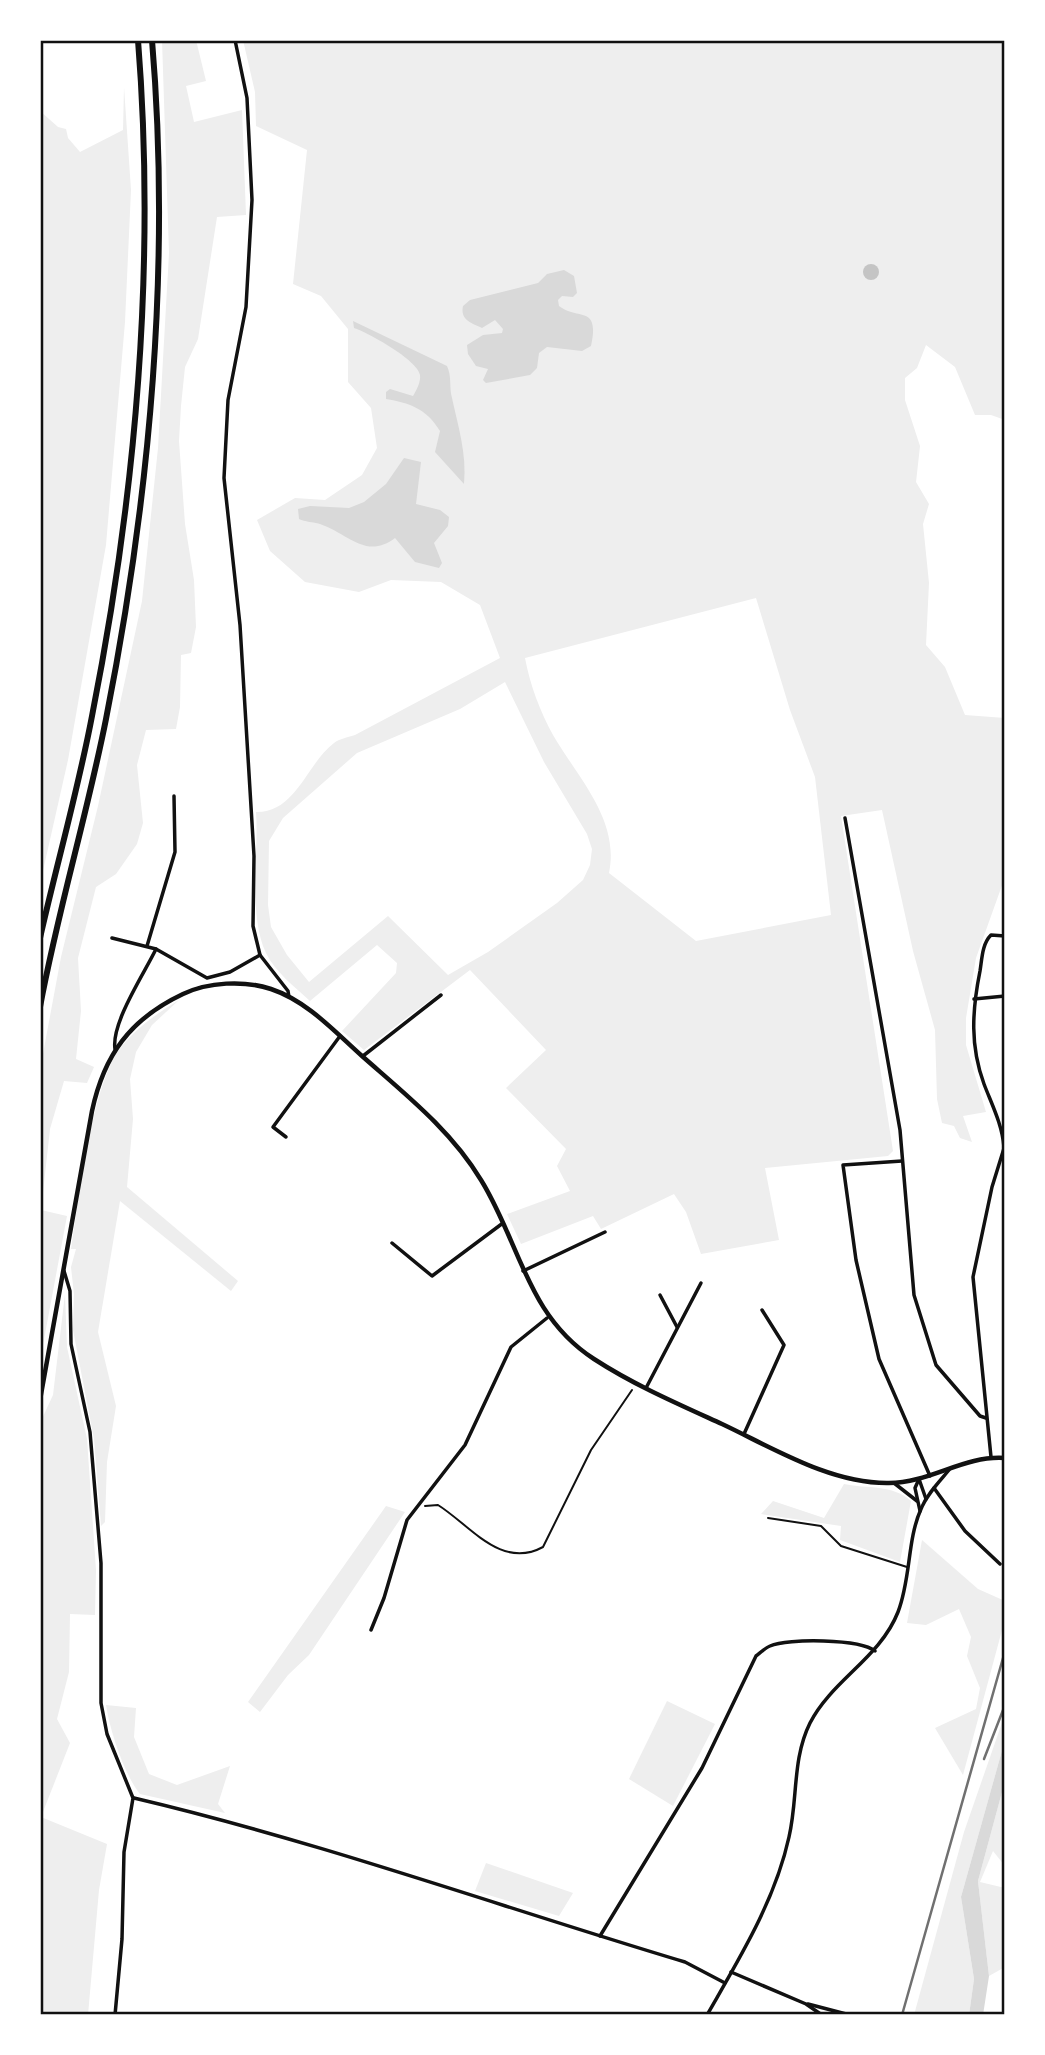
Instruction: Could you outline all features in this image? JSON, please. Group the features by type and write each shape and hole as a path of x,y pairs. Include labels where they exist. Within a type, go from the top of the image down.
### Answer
{"highway":[{"path":"40,937 92,719 127,502 143,283 144,172 138,40"},
{"path":"40,1007 106,720 141,503 151,391 158,247 152,40"}],"street":[{"path":"235,40 247,98 252,200 246,307 228,400 224,478 240,625 254,856 253,926 260,955 288,990 289,997"},
{"path":"147,946 175,852 174,796"},
{"path":"845,818 900,1130 914,1295 932,1356 979,1416 986,1418"},
{"path":"991,1457 973,1277 992,1187 1004,1146 1000,1124 974,1050 974,999 987,939 991,935 1005,936"},
{"path":"112,938 156,949 207,978 230,972 260,955"},
{"path":"115,1049 113,1039 156,949"},
{"path":"41,1397 62,1267 99,1078 115,1049 149,1014 188,991 225,984 246,985 268,988 289,997 340,1036 414,1102 461,1150 503,1223 547,1318 568,1340 636,1383 829,1473 874,1483 919,1479 991,1457 1005,1458"},
{"path":"363,1056 441,995"},
{"path":"974,999 1005,996"},
{"path":"286,1137 273,1127 340,1036"},
{"path":"902,1161 843,1165 856,1260 879,1359 930,1476"},
{"path":"393,1243 432,1276 503,1223"},
{"path":"523,1271 605,1232"},
{"path":"62,1267 70,1290 71,1343 90,1432 102,1563 101,1703 107,1734 133,1798 124,1852 122,1939 116,2015"},
{"path":"646,1388 701,1283"},
{"path":"660,1295 677,1328"},
{"path":"744,1434 784,1345 762,1310"},
{"path":"371,1630 384,1598 407,1520 465,1445 511,1348 547,1318"},
{"path":"707,2015 774,1890 790,1835 799,1754 805,1734 819,1708 874,1651 898,1613 920,1511 950,1468"},
{"path":"919,1479 926,1499"},
{"path":"919,1479 915,1488 920,1511"},
{"path":"894,1483 917,1501"},
{"path":"934,1488 965,1531 1000,1564"},
{"path":"600,1936 702,1768 756,1656 769,1646 781,1643 855,1642 874,1651"},
{"path":"133,1798 216,1817 347,1855 685,1962 725,1983"},
{"path":"731,1972 806,2004 850,2015"},
{"path":"806,2004 822,2015"}],"lane":[{"path":"768,1518 821,1526 841,1546 908,1567"}],"path":[{"path":"416,1509 438,1505 480,1539 507,1552 526,1553 543,1547 591,1450 636,1383"}],"shaded area":[{"path":"162,40 196,40 206,81 186,86 194,122 242,110 246,215 217,217 198,339 185,367 179,441 185,524 194,580 196,627 191,653 181,655 180,707 176,729 146,730 137,765 143,823 137,844 116,874 96,887 78,958 81,1011 76,1059 94,1067 87,1083 64,1081 50,1129 41,1210 67,1216 40,1361 40,1070 61,957 98,806 142,601 158,448 169,253"},
{"path":"243,40 1005,40 1005,420 991,415 975,415 955,367 926,345 917,368 905,378 905,400 920,446 916,482 929,504 923,524 929,583 926,645 945,667 965,715 1005,718 1005,877 976,958 966,1018 966,1045 986,1112 963,1116 972,1142 960,1138 954,1126 942,1123 937,1099 935,1030 913,951 882,810 841,816 893,1151 888,1156 765,1168 779,1240 701,1254 686,1212 674,1194 601,1229 593,1216 521,1244 507,1214 570,1191 557,1166 566,1149 506,1088 546,1050 470,970 364,1050 342,1031 396,973 397,963 377,945 310,1001 270,960 257,921 256,812 270,810 291,796 316,762 336,742 355,735 500,658 480,605 441,582 391,580 359,592 305,582 270,551 257,520 295,498 325,500 362,475 377,448 371,408 348,382 348,329 321,296 293,284 307,150 256,126 255,92","holes":["756,598 790,710 815,777 831,915 696,941 609,873 611,854 603,817 548,726 525,658","505,682 544,762 587,834 592,849 590,865 583,880 557,903 488,952 448,975 388,916 309,982 287,955 271,927 268,905 269,841 283,818 357,753 460,709"]},
{"path":"124,87 131,190 125,322 106,545 68,760 40,884 40,111 58,127 66,129 68,138 80,152 123,130"},
{"path":"564,270 574,276 577,293 573,297 562,296 558,300 559,306 590,319 593,333 591,346 582,351 547,347 539,353 537,368 530,375 486,383 483,380 488,369 476,366 468,354 467,345 483,335 502,333 503,329 495,320 482,328 470,323 463,315 463,306 470,300 538,283 547,274"},
{"path":"353,321 447,366 463,451 464,484 435,452 440,431 435,423 410,405 386,399 386,392 390,389 413,396 420,381 417,369 391,347 354,328"},
{"path":"404,458 421,462 416,504 440,510 449,517 448,526 434,543 442,563 439,568 415,562 395,538 385,544 366,546 330,528 299,519 298,509 310,506 349,508 364,502 386,484"},
{"path":"179,1000 152,1025 136,1052 130,1079 133,1119 127,1187 238,1281 231,1291 120,1201 98,1332 116,1406 107,1462 105,1522 101,1526 94,1439 73,1330 74,1294 71,1267 76,1249 71,1249 91,1130 110,1066 115,1055 130,1037 149,1020"},
{"path":"65,1294 67,1347 87,1439 96,1570 95,1615 70,1614 69,1672 57,1719 70,1743 41,1817 107,1844 99,1890 88,2015 40,2015 40,1423 53,1395"},
{"path":"844,1484 888,1489 911,1501 900,1562 840,1540 841,1526 761,1514 773,1501 824,1518"},
{"path":"386,1506 405,1512 309,1655 288,1675 260,1712 248,1702"},
{"path":"922,1540 978,1589 1005,1601 1005,1619 963,1775 935,1728 976,1709 980,1688 967,1656 971,1637 959,1609 926,1625 907,1623"},
{"path":"667,1701 715,1724 673,1806 629,1779"},
{"path":"106,1705 136,1708 134,1737 149,1774 177,1785 230,1766 218,1804 225,1813 140,1794 118,1752"},
{"path":"1005,1714 1005,1740 961,1897 974,1979 969,2015 914,2015 964,1832"},
{"path":"1005,1740 1005,1781 978,1881 989,1976 983,2015 969,2015 974,1979 961,1897"},
{"path":"1005,1781 1005,1866 993,1851 980,1882 1005,1888 1005,1967 989,1976 978,1881"},
{"path":"486,1863 573,1893 559,1916 475,1891"}],"building":[{"path":"868,264 874,264 879,272 877,278 868,280 863,275 863,269"}],"railway":[{"path":"902,2015 1005,1651"},
{"path":"984,1759 1005,1705"}]}
